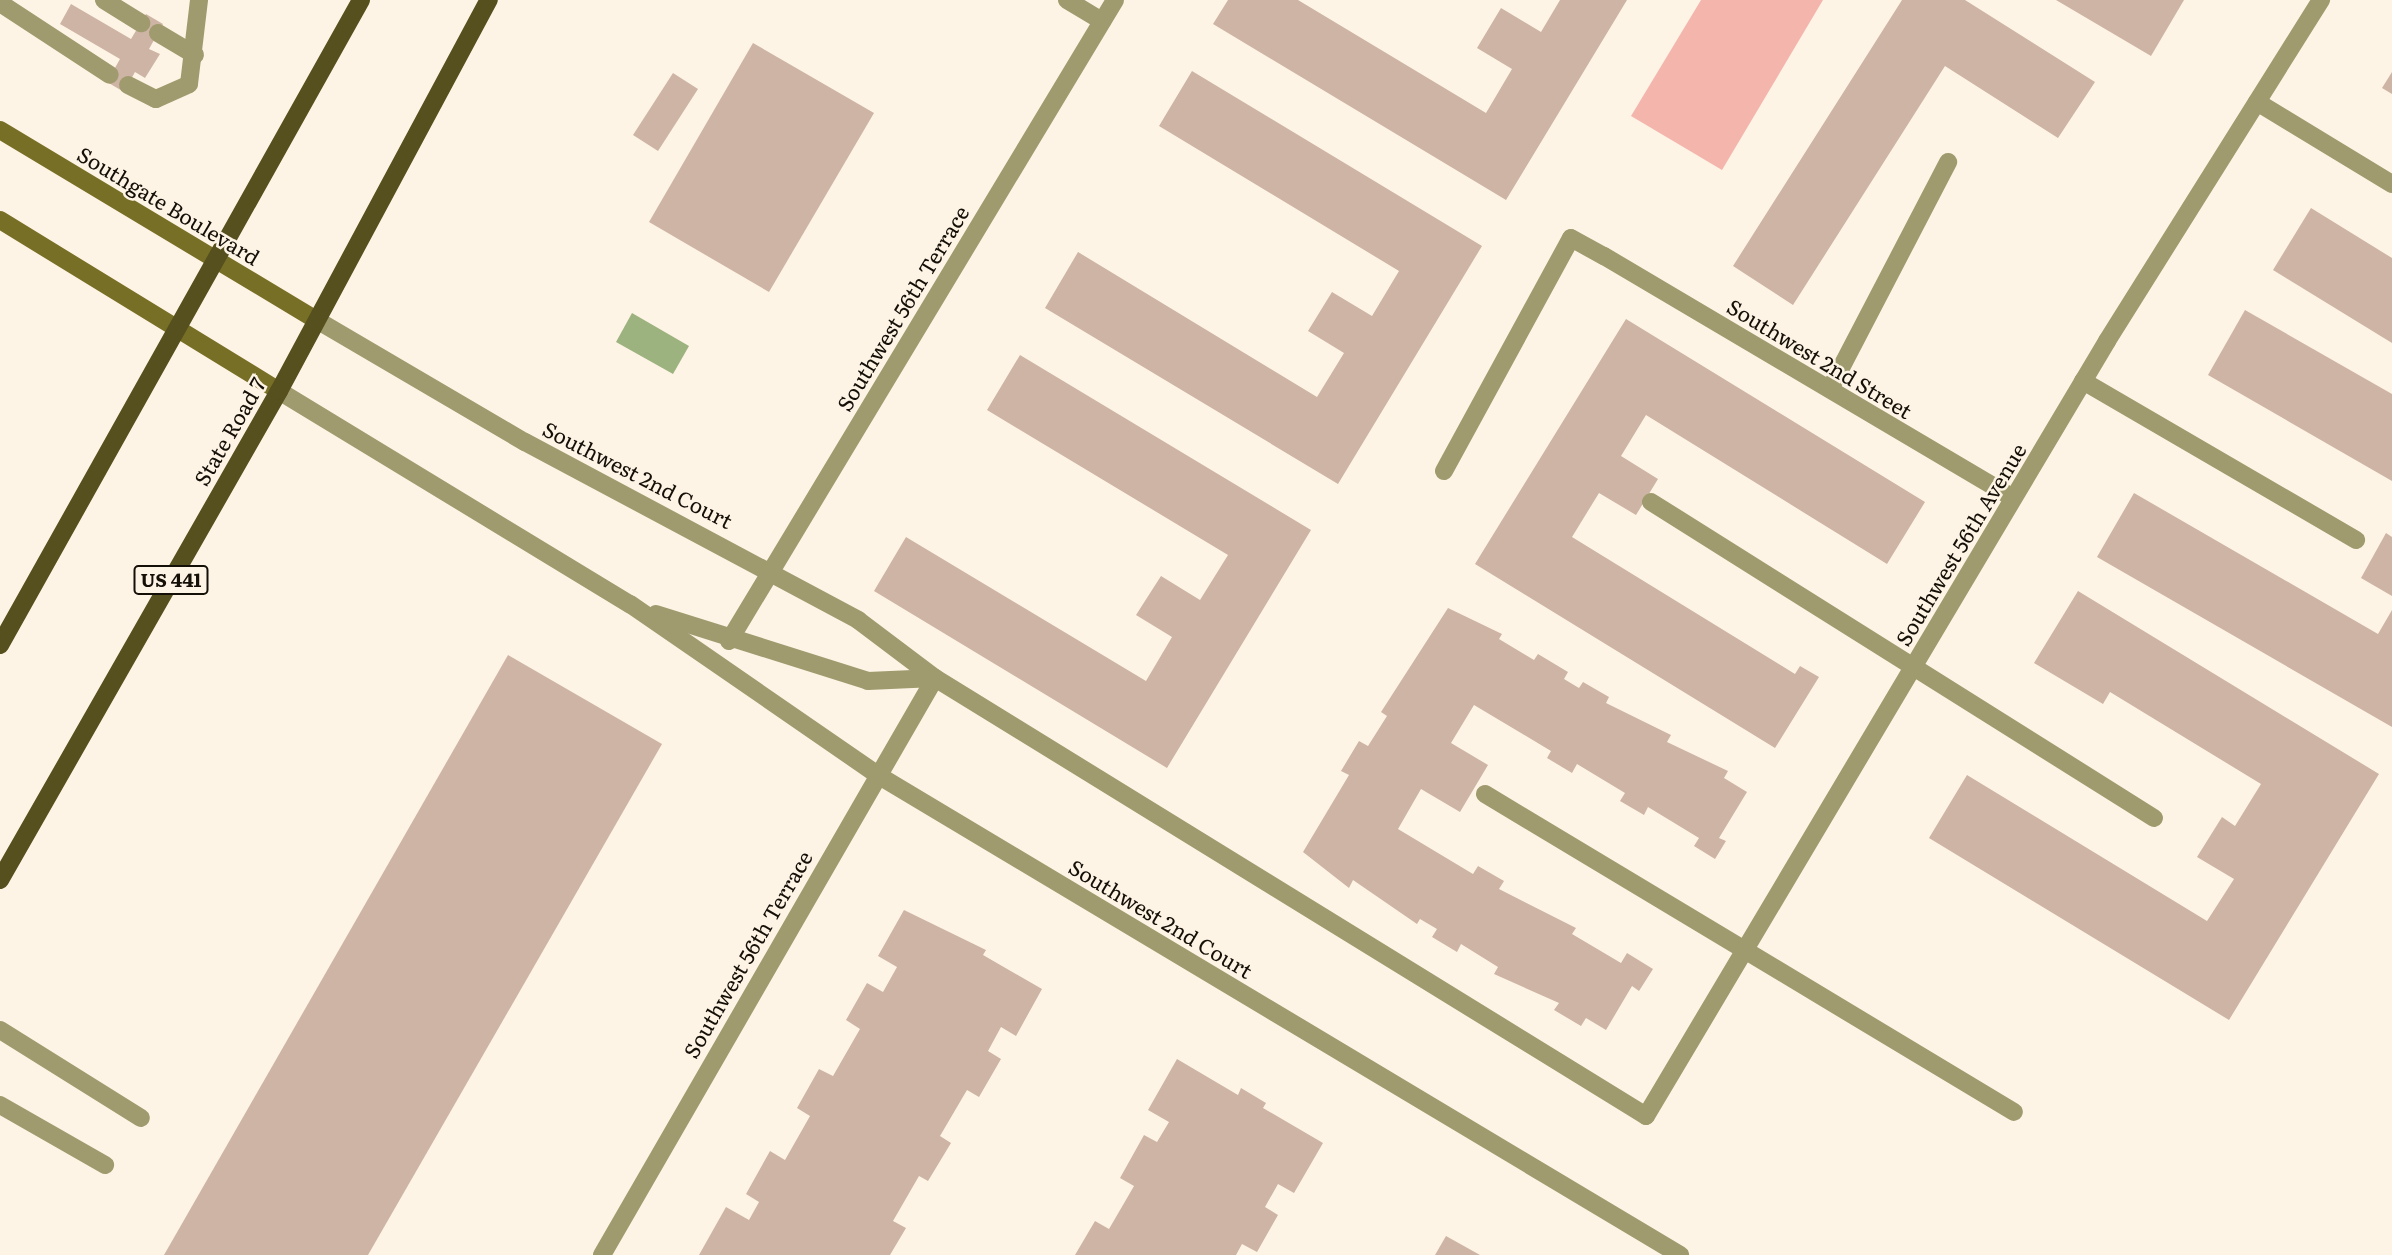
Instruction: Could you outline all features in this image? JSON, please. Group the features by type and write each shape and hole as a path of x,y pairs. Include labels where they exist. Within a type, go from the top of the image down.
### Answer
{"main road":[{"path":"0,645 218,261 360,0"},
{"name":"State Road 7","path":"0,880 279,391 315,319 489,0"},
{"name":"Southgate Boulevard","path":"0,130 315,319"},
{"path":"0,220 179,327 279,391"}],"street":[{"path":"104,0 141,23"},
{"path":"128,85 156,99 189,83 195,55 199,0"},
{"path":"1067,0 1102,22"},
{"name":"Southwest 56th Terrace","path":"729,641 1115,0"},
{"name":"Southwest 56th Avenue","path":"1646,1116 2083,380 2321,0"},
{"path":"0,3 110,75"},
{"path":"158,33 195,55"},
{"path":"2257,102 2392,184"},
{"path":"1830,390 1948,162"},
{"name":"Southwest 2nd Street","path":"1444,471 1571,237 2013,498"},
{"name":"Southwest 2nd Court","path":"315,319 525,442 771,568 858,620 935,678 1646,1116"},
{"path":"2083,380 2356,540"},
{"name":"Southwest 2nd Court","path":"279,391 629,604 876,774 1680,1255"},
{"path":"1651,502 2154,818"},
{"name":"Southwest 2nd Court","path":"629,604 729,641 869,681 935,678"},
{"name":"Southwest 56th Terrace","path":"602,1255 876,774 935,678"},
{"path":"1485,794 2014,1112"},
{"path":"0,1030 141,1118"},
{"path":"0,1105 105,1165"}],"shaded area":[{"path":"1701,0 1823,0 1722,170 1631,116"},
{"path":"632,313 689,346 673,374 616,342"}],"building":[{"path":"1228,0 1298,0 1486,113 1512,69 1477,48 1501,8 1541,32 1560,0 1627,0 1506,200 1213,24"},
{"path":"1902,0 1965,0 2095,82 2058,138 1945,66 1793,305 1733,266"},
{"path":"2056,0 2184,0 2151,56"},
{"path":"71,4 131,39 146,14 163,24 149,49 160,54 145,78 135,72 124,92 107,82 120,59 60,24"},
{"path":"753,43 874,113 769,292 649,222"},
{"path":"1192,71 1482,246 1338,484 1045,308 1078,252 1317,397 1344,353 1308,331 1332,292 1372,316 1399,271 1159,126"},
{"path":"2392,72 2392,94 2382,88"},
{"path":"673,73 698,89 658,151 633,135"},
{"path":"2311,208 2392,258 2392,343 2273,270"},
{"path":"2245,310 2392,394 2392,481 2208,375"},
{"path":"1626,319 1925,502 1887,564 1646,415 1621,456 1658,479 1636,515 1599,493 1572,537 1795,674 1800,666 1819,677 1775,748 1475,564"},
{"path":"1020,355 1311,530 1167,768 874,591 906,537 1146,681 1172,637 1136,615 1161,576 1200,600 1228,555 987,410"},
{"path":"2134,493 2378,634 2392,610 2392,727 2097,557"},
{"path":"2386,533 2392,537 2392,596 2361,578"},
{"path":"2078,591 2379,774 2229,1020 1929,838 1967,775 2207,921 2234,879 2197,857 2222,817 2235,826 2261,784 2110,692 2103,704 2034,663"},
{"path":"1448,608 1502,634 1499,639 1534,660 1538,654 1568,672 1564,679 1579,688 1583,682 1609,697 1606,703 1671,735 1667,742 1728,771 1724,778 1747,792 1719,838 1726,841 1715,859 1694,846 1699,838 1648,807 1644,815 1620,801 1625,793 1577,764 1572,773 1547,758 1551,751 1474,705 1451,743 1488,765 1460,812 1421,789 1398,829 1473,874 1478,866 1504,881 1499,889 1576,928 1572,934 1621,963 1627,953 1653,969 1639,991 1632,986 1606,1030 1586,1018 1581,1026 1554,1010 1559,1003 1494,974 1498,967 1461,944 1457,952 1432,937 1437,929 1420,919 1417,924 1353,880 1349,888 1303,852 1349,775 1341,771 1359,741 1368,746 1387,716 1381,712"},
{"path":"508,655 662,744 368,1255 164,1255"},
{"path":"904,910 986,950 983,955 1042,989 1016,1036 1001,1027 988,1051 1001,1059 979,1097 967,1090 940,1136 951,1143 928,1181 919,1176 893,1221 906,1228 890,1255 699,1255 726,1207 749,1220 759,1202 746,1194 770,1151 785,1160 810,1116 797,1108 819,1069 833,1076 860,1029 846,1020 867,983 883,992 897,967 878,956"},
{"path":"1177,1059 1238,1095 1241,1088 1266,1103 1263,1108 1323,1143 1294,1193 1278,1184 1265,1207 1278,1215 1257,1252 1242,1244 1236,1255 1075,1255 1095,1221 1109,1229 1134,1186 1120,1178 1144,1135 1157,1142 1169,1122 1148,1110"},
{"path":"1446,1236 1480,1255 1435,1255"}]}
